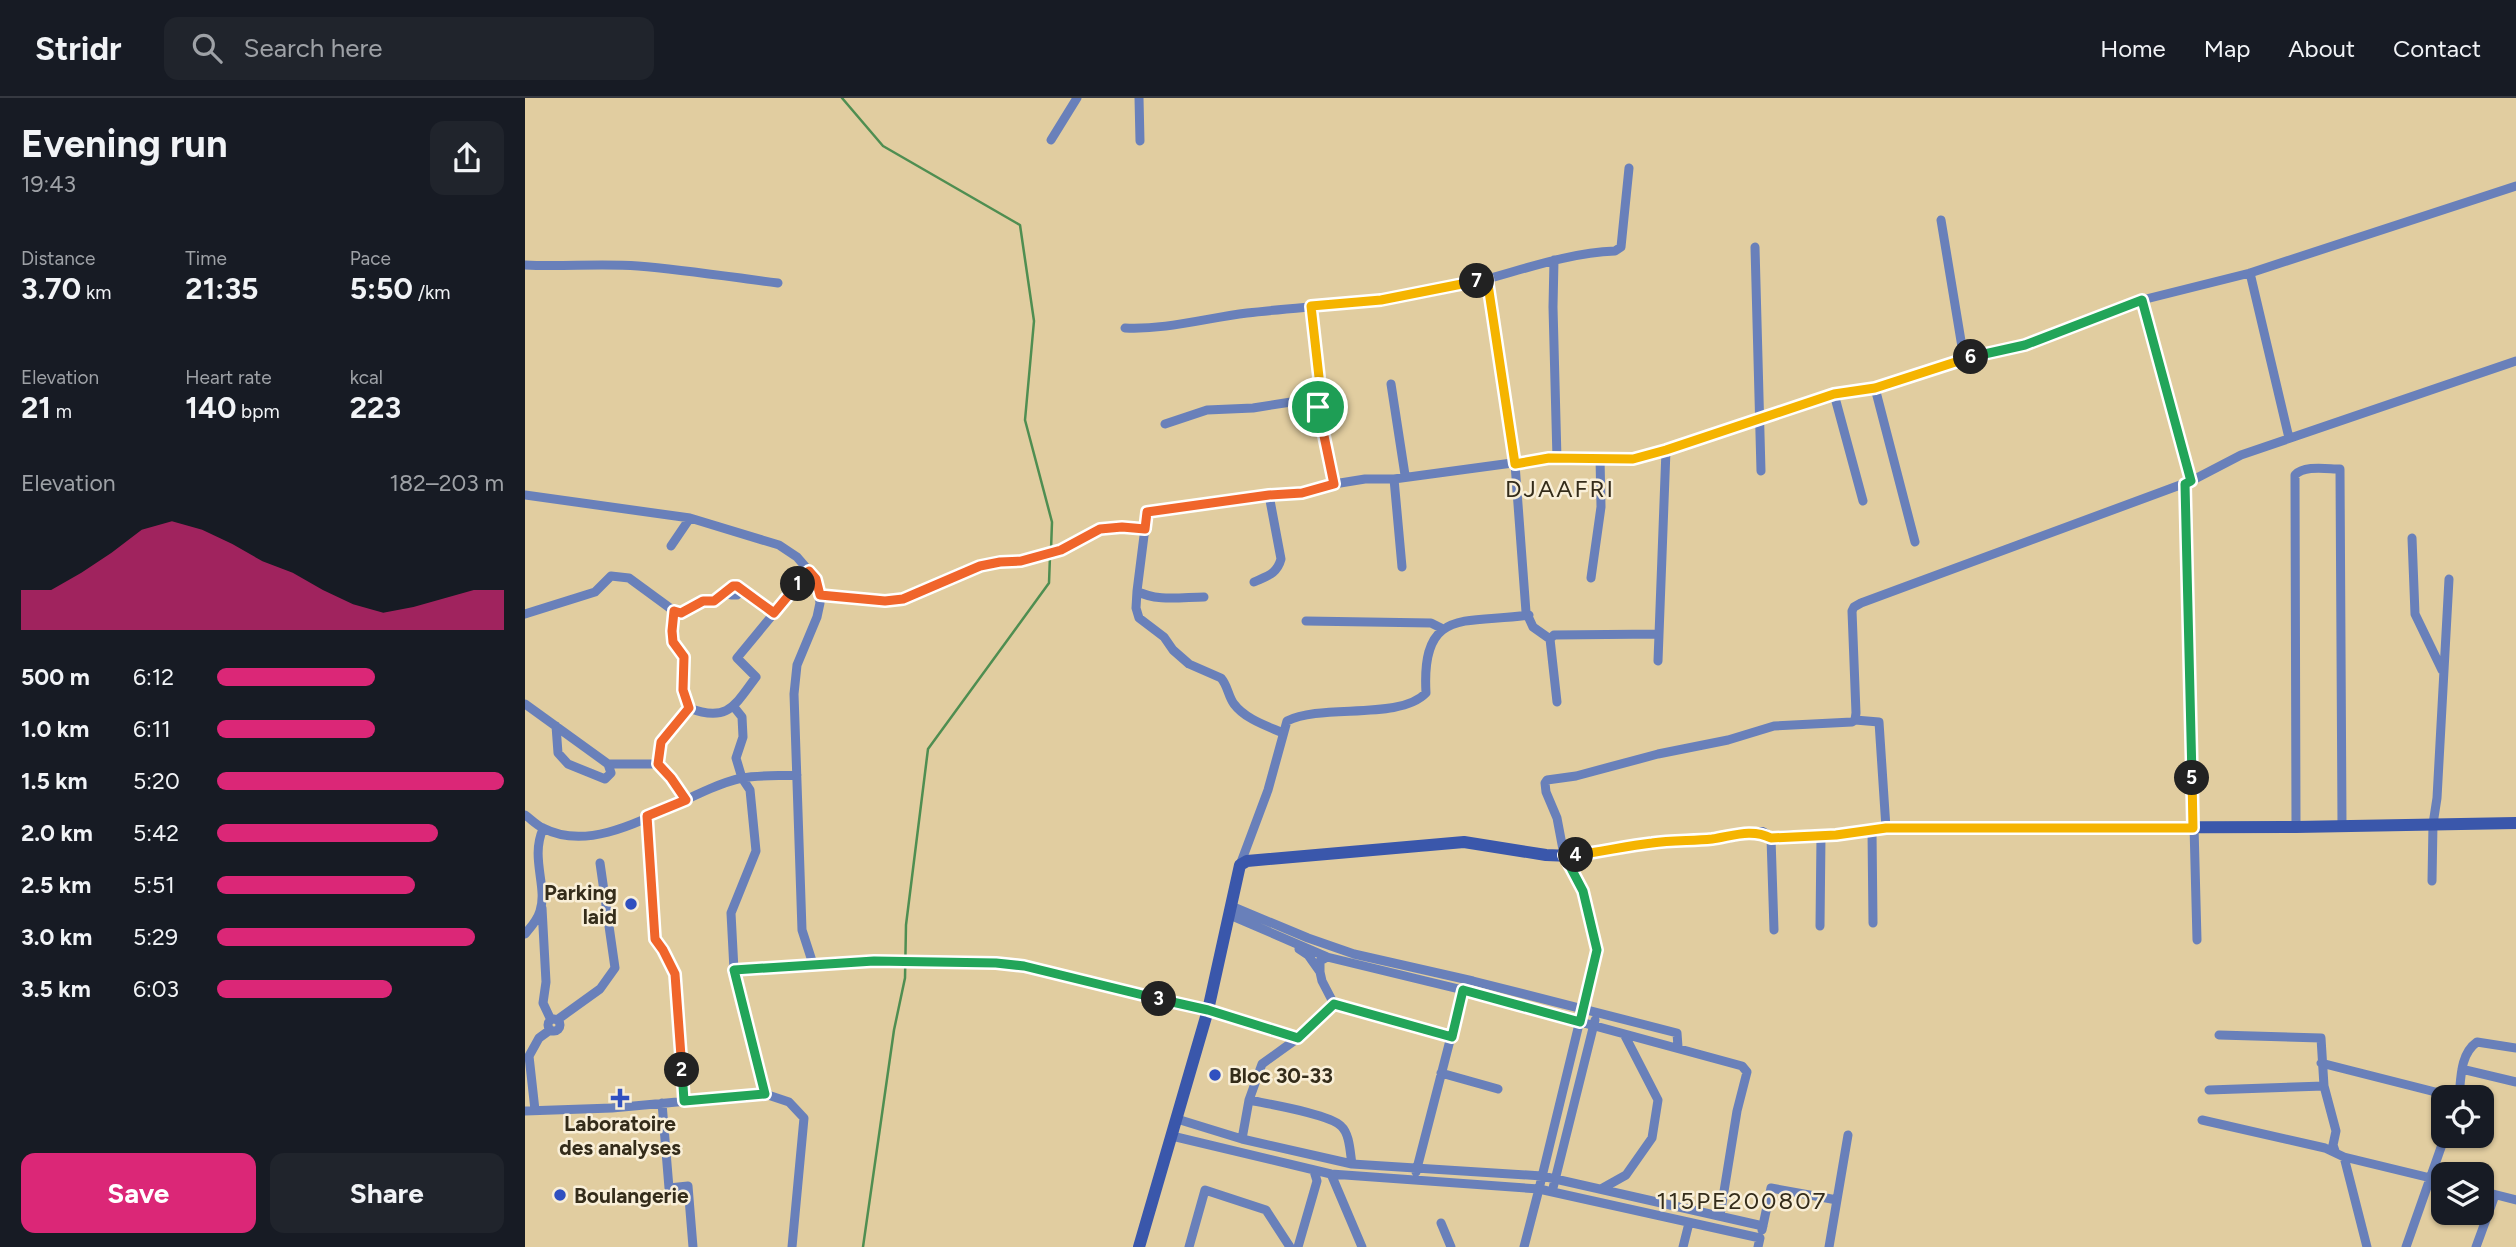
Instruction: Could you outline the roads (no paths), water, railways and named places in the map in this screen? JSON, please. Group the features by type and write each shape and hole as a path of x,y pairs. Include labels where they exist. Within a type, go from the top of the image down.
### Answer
{"street":[{"path":"1051,140 1077,98"},
{"path":"1139,98 1140,141"},
{"path":"1125,328 1169,326 1224,316 1381,300 1466,285 1568,256 1615,251 1621,247 1629,168"},
{"path":"1283,733 1262,724 1238,708 1221,678 1189,664 1173,650 1164,637 1139,618 1137,591 1147,512 1302,493 1334,484 1394,479 1405,475 1557,459 1633,459 1834,394 1875,388 1964,359 2025,345 2142,300 2250,273 2516,186"},
{"path":"1941,220 1964,359"},
{"path":"1755,247 1761,471"},
{"path":"1554,260 1557,459"},
{"path":"525,265 640,266 778,283"},
{"path":"2250,273 2289,438"},
{"path":"1487,278 1515,464 1526,612 1533,627 1550,639 1557,702"},
{"path":"2142,300 2188,482 2197,940"},
{"path":"1311,306 1320,386 1318,407 1334,484"},
{"path":"1855,720 1854,607 2188,482 2241,455 2516,361"},
{"path":"1391,384 1405,475"},
{"path":"1875,388 1915,542"},
{"path":"1834,394 1863,501"},
{"path":"1165,424 1207,410 1253,408 1291,402 1318,407"},
{"path":"1658,661 1666,450"},
{"path":"1591,578 1601,507 1600,457"},
{"path":"2295,827 2295,475 2304,470 2340,469 2342,825"},
{"path":"1394,479 1402,567"},
{"path":"1254,582 1274,573 1279,568 1281,559 1269,495"},
{"path":"526,496 690,518 779,544 797,557 816,579 820,595 817,617 800,656 796,674 802,934 813,964"},
{"path":"671,546 690,518"},
{"path":"820,595 885,601 903,599 980,566 1021,561 1061,550 1100,529 1145,529"},
{"path":"2412,537 2416,619 2442,670"},
{"path":"689,708 717,714 734,707 755,677 737,658 809,571"},
{"path":"525,614 595,592 611,576 621,575 681,613 703,601 714,601 733,586 742,589 774,613"},
{"path":"2432,881 2433,824 2449,579"},
{"path":"1137,591 1159,598 1204,597"},
{"path":"674,611 673,642 684,657 683,690 689,708"},
{"path":"1139,1247 1208,1010 1240,865 1268,790 1287,721 1388,708 1421,698 1426,693 1425,666 1436,635 1443,629 1472,618 1529,615"},
{"path":"1306,621 1431,623 1443,629"},
{"path":"1550,639 1554,635 1659,634"},
{"path":"525,704 608,764 658,764 686,800"},
{"path":"734,707 742,717 743,737 736,758 750,790 756,851 731,913 734,970 765,1094"},
{"path":"658,764 661,742 689,708"},
{"path":"1524,1247 1597,950 1583,891 1564,855 1557,818 1546,792 1547,780 1576,776 1728,740 1774,726 1855,720 1879,722 1886,828"},
{"path":"556,726 558,753 568,764 605,779 611,774 608,764"},
{"path":"525,815 543,829 585,837 627,828 647,816 743,778 797,775"},
{"path":"647,816 655,939 675,974 684,1101"},
{"path":"1240,865 1247,861 1464,842 1546,855 1588,854 1612,848 1714,839 1746,832 1762,833 1771,838 1821,836 1886,828 2193,828 2516,822"},
{"path":"543,829 538,852 545,982 543,1003 553,1023"},
{"path":"1872,831 1873,923"},
{"path":"1820,926 1821,836"},
{"path":"1771,838 1774,930"},
{"path":"600,863 615,968 600,989 553,1023 539,1038 529,1056 530,1111 612,1108 765,1094 789,1102 804,1118 792,1247"},
{"path":"525,934 542,908"},
{"path":"1231,911 1354,954 1677,1033 1678,1047"},
{"path":"1231,911 1282,938 1327,957 1463,990 1742,1066 1747,1072 1737,1111 1720,1216"},
{"path":"1282,938 1308,955 1320,972"},
{"path":"1327,957 1320,961 1320,972 1334,1004 1452,1037"},
{"path":"734,970 874,961 1024,966 1208,1010 1298,1038"},
{"path":"1413,1178 1463,990"},
{"path":"1242,1139 1249,1100 1262,1064 1298,1038 1334,1004"},
{"path":"1552,1192 1598,1013"},
{"path":"1601,1189 1626,1175 1652,1138 1654,1125 1657,1094 1624,1034"},
{"path":"2219,1035 2322,1038 2323,1086 2336,1131 2333,1145 2335,1152"},
{"path":"2459,1085 2469,1048 2477,1042 2516,1048"},
{"path":"2321,1063 2431,1090"},
{"path":"2462,1069 2516,1082"},
{"path":"1441,1073 1498,1089"},
{"path":"2209,1090 2323,1086"},
{"path":"1249,1100 1325,1118 1342,1126 1352,1164"},
{"path":"662,1103 669,1188 688,1186 693,1247"},
{"path":"1177,1119 1242,1139 1352,1164 1542,1176 1763,1226"},
{"path":"2202,1120 2429,1178"},
{"path":"1829,1247 1848,1135"},
{"path":"1172,1136 1331,1174 1539,1189 1689,1223 1759,1243 1771,1188 1837,1200"},
{"path":"2406,1247 2440,1148"},
{"path":"2344,1157 2367,1247"},
{"path":"1298,1247 1317,1181 1314,1171"},
{"path":"1331,1174 1362,1247"},
{"path":"1189,1247 1205,1190 1266,1210 1290,1247"},
{"path":"2476,1247 2495,1195 2516,1200"},
{"path":"1441,1223 1451,1247"},
{"path":"1683,1247 1689,1223"}],"waterway":[{"path":"842,98 883,146 1020,225 1034,321 1025,420 1052,522 1051,550"},
{"path":"863,1247 894,1030 905,978 906,925 928,749 1049,583 1050,556"}],"place":[{"name":"Parking laid","path":"631,904"},
{"name":"Bloc 30-33","path":"1215,1075"},
{"name":"Laboratoire des analyses","path":"620,1098"},
{"name":"Boulangerie","path":"560,1195"}],"district":[{"name":"DJAAFRI","path":"1560,488"},
{"name":"115PE200807","path":"1742,1200"}]}
